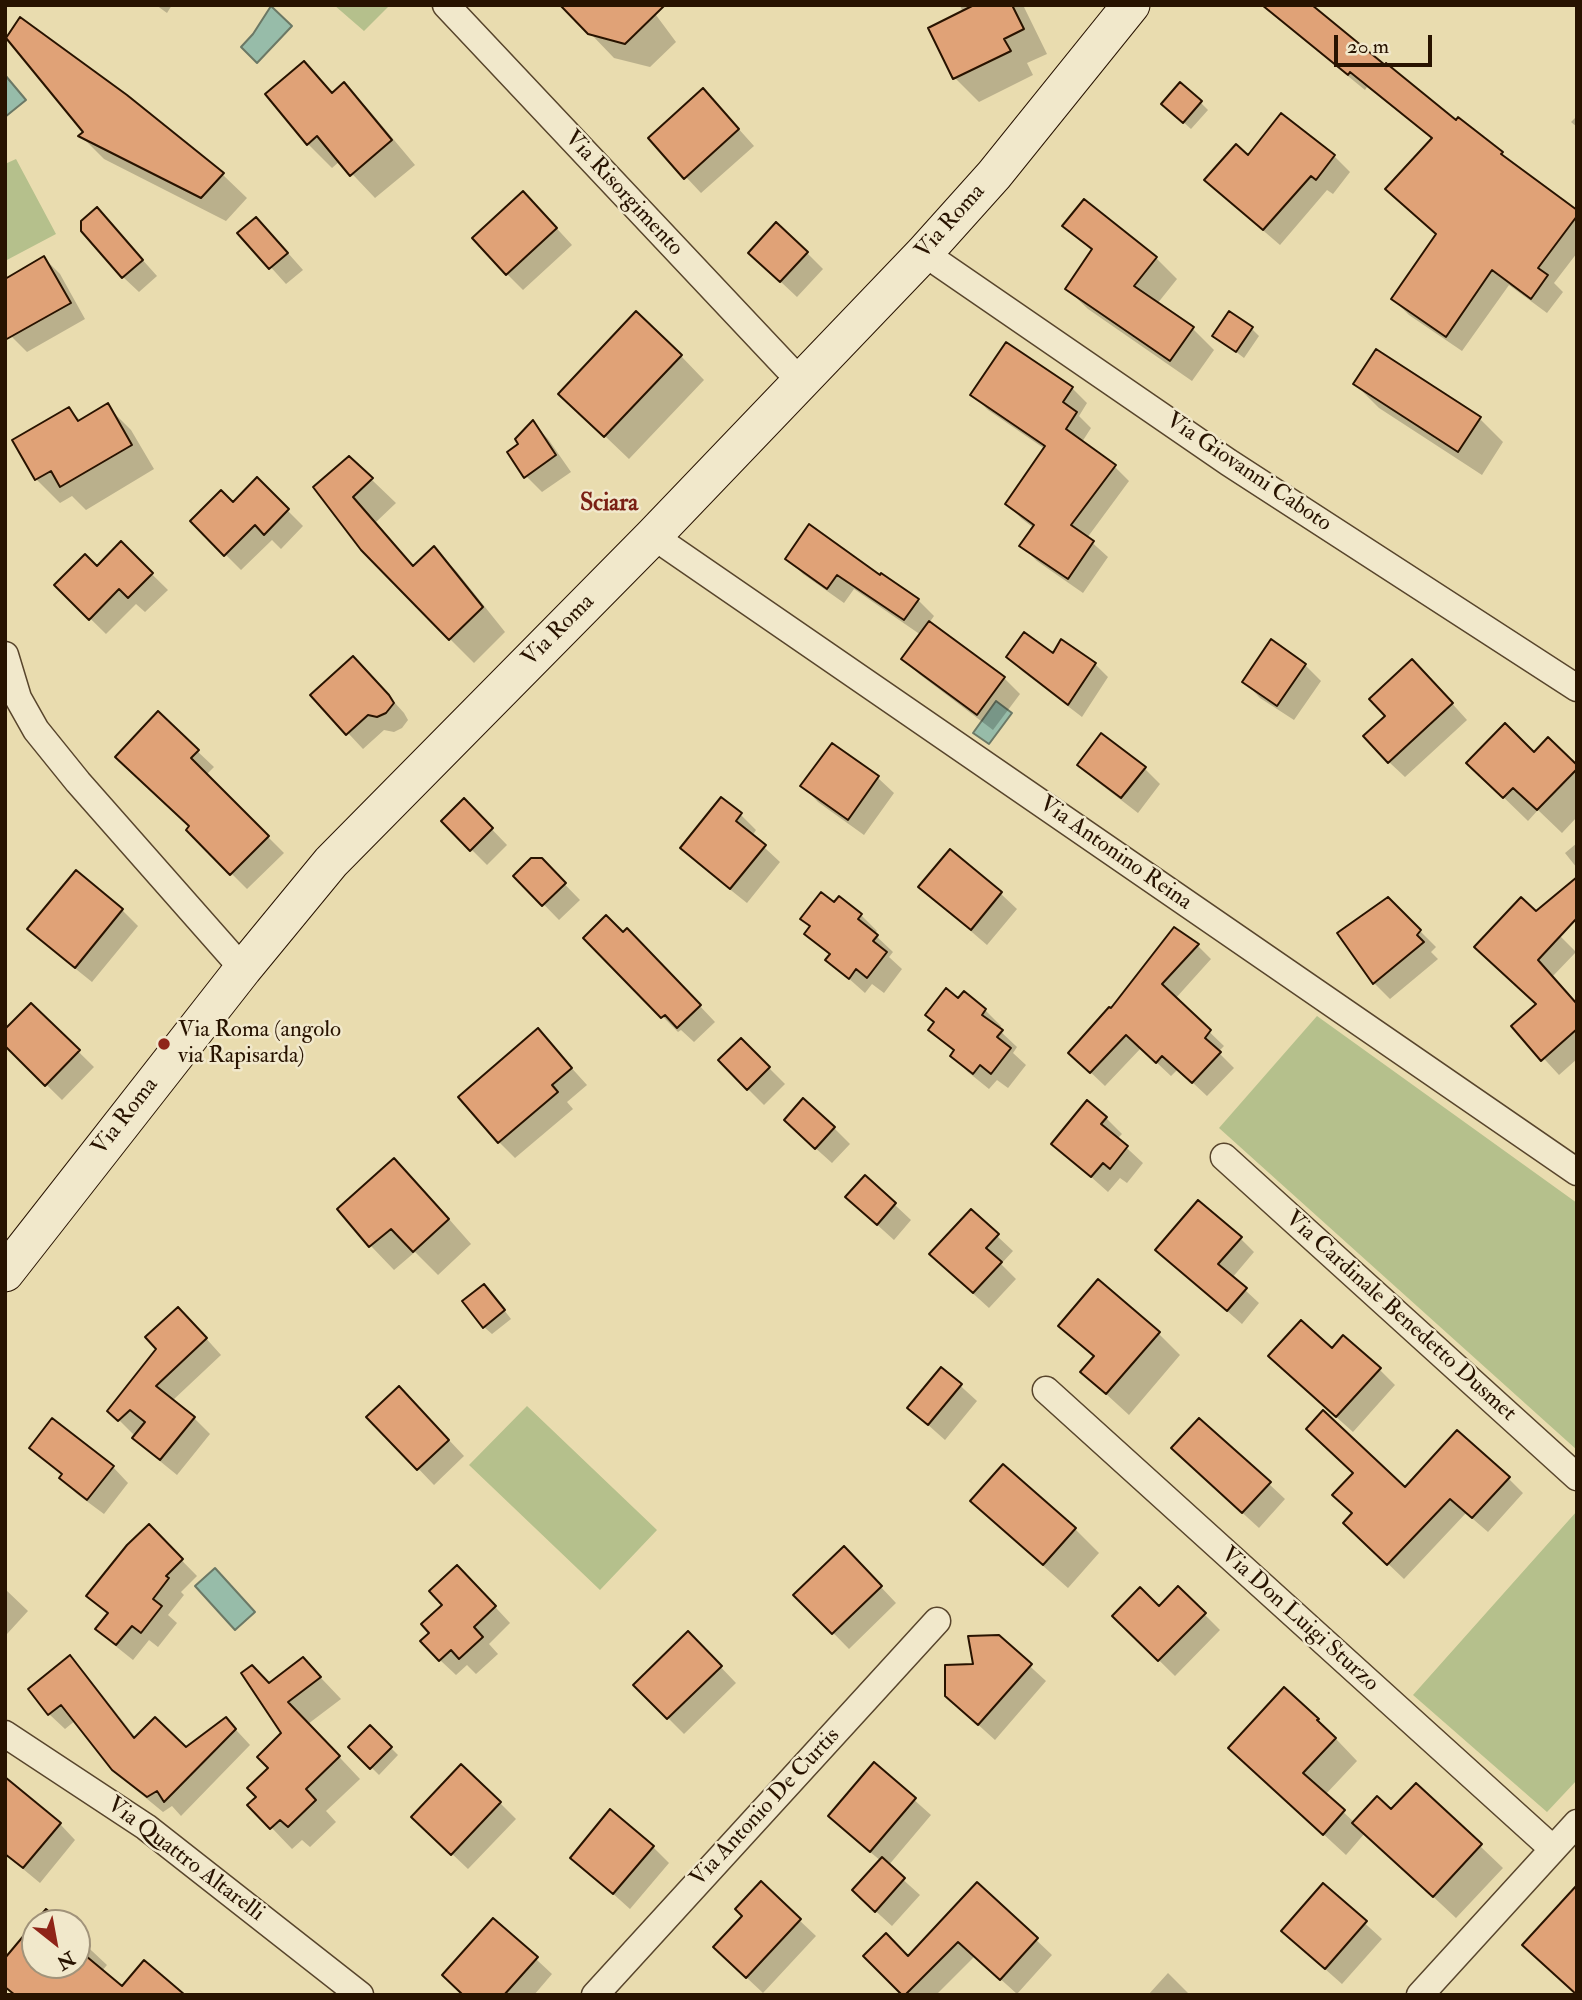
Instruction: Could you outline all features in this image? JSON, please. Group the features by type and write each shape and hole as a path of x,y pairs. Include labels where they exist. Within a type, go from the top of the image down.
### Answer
{"main road":[{"name":"Via Roma","path":"5,1273 243,969 331,862 653,536 924,253 994,175 1131,5"}],"street":[{"name":"Via Risorgimento","path":"446,5 801,382"},
{"name":"Via Giovanni Caboto","path":"924,253 1228,461 1577,688"},
{"name":"Via Antonino Reina","path":"653,536 1577,1172"},
{"path":"5,655 18,698 36,730 78,782 243,969"},
{"name":"Via Cardinale Benedetto Dusmet","path":"1224,1157 1577,1477"},
{"name":"Via Don Luigi Sturzo","path":"1046,1390 1553,1849"},
{"name":"Via Antonio De Curtis","path":"595,1995 937,1622"},
{"name":"Via Quattro Altarelli","path":"5,1734 146,1827 360,1995"},
{"path":"1420,1995 1577,1823"}],"shaded area":[{"path":"334,5 390,5 364,31"},
{"path":"271,6 292,26 257,63 241,47"},
{"path":"5,75 26,100 5,117"},
{"path":"16,159 56,234 5,261 5,164"},
{"path":"996,701 1012,713 989,744 973,733"},
{"path":"1317,1016 1577,1203 1577,1450 1219,1128"},
{"path":"527,1406 657,1530 600,1590 469,1465"},
{"path":"1577,1511 1577,1780 1547,1812 1413,1695"},
{"path":"215,1568 255,1612 235,1630 195,1586"}],"building":[{"path":"560,5 665,5 625,44 588,34"},
{"path":"974,5 1012,5 1024,29 1004,39 1011,51 953,79 928,28"},
{"path":"1262,5 1312,5 1456,120 1458,117 1503,152 1501,154 1577,210 1577,216 1538,268 1548,275 1531,299 1492,270 1446,337 1391,299 1436,234 1385,189 1432,138 1350,72 1348,75"},
{"path":"20,17 127,95 224,173 201,198 78,136 83,132 6,38"},
{"path":"304,61 332,93 344,82 392,140 350,176 317,136 307,145 265,94"},
{"path":"1180,82 1202,101 1183,123 1161,104"},
{"path":"703,88 739,129 684,179 648,138"},
{"path":"1281,113 1335,155 1316,180 1311,176 1263,230 1204,180 1236,144 1248,155"},
{"path":"523,191 557,228 506,275 472,238"},
{"path":"1084,199 1157,257 1134,286 1194,327 1170,361 1065,289 1092,249 1062,226"},
{"path":"97,207 143,260 122,278 81,231 81,221"},
{"path":"256,217 288,253 269,269 237,233"},
{"path":"776,222 808,252 780,282 748,253"},
{"path":"44,256 71,303 5,340 5,279"},
{"path":"636,311 682,355 604,437 558,394"},
{"path":"1229,311 1253,327 1236,352 1212,336"},
{"path":"1006,342 1073,387 1063,402 1077,412 1066,429 1116,465 1071,525 1094,541 1068,579 1019,546 1034,525 1005,504 1045,446 970,395"},
{"path":"1376,349 1481,417 1458,452 1353,384"},
{"path":"108,403 132,445 60,487 51,471 35,480 12,440 69,407 78,421"},
{"path":"533,420 556,455 524,478 507,452 518,444 515,439"},
{"path":"349,456 373,478 353,497 413,566 434,546 483,607 449,640 361,550 313,487"},
{"path":"257,477 289,509 264,535 255,525 224,556 190,521 221,490 233,502"},
{"path":"809,524 880,575 881,573 919,599 904,620 837,575 827,589 785,559"},
{"path":"121,541 153,573 128,598 119,589 89,620 54,585 85,554 97,566"},
{"path":"929,621 1005,677 977,715 901,659"},
{"path":"1024,632 1053,653 1061,639 1096,663 1068,705 1006,657"},
{"path":"1271,639 1306,664 1277,706 1242,682"},
{"path":"353,656 394,703 386,713 377,717 368,715 346,735 310,695"},
{"path":"1412,659 1453,703 1388,763 1363,736 1385,716 1369,699"},
{"path":"158,711 199,750 191,758 269,836 230,875 186,830 189,826 115,757"},
{"path":"1505,723 1534,752 1548,737 1577,765 1577,769 1537,810 1513,788 1503,798 1466,763"},
{"path":"1101,733 1146,767 1121,798 1077,765"},
{"path":"832,743 879,776 848,820 800,786"},
{"path":"721,797 742,813 736,821 766,845 730,889 680,848"},
{"path":"464,798 493,828 470,851 441,821"},
{"path":"950,849 1002,892 971,930 918,887"},
{"path":"531,858 542,858 566,883 542,906 513,876"},
{"path":"76,870 123,909 75,968 27,929"},
{"path":"1577,877 1577,918 1538,960 1577,1004 1577,1029 1541,1061 1511,1026 1536,1004 1474,947 1521,897 1536,911"},
{"path":"821,892 834,902 839,896 862,914 858,919 878,935 873,941 887,952 867,978 856,969 849,979 825,960 830,954 804,934 810,926 800,919"},
{"path":"1388,897 1421,930 1417,935 1424,942 1373,984 1337,933"},
{"path":"606,915 623,932 627,928 701,1005 677,1028 665,1015 661,1018 583,938"},
{"path":"1174,927 1199,944 1162,984 1211,1030 1205,1038 1221,1052 1192,1083 1162,1056 1156,1063 1126,1035 1090,1073 1068,1053 1109,1007 1111,1008"},
{"path":"946,988 958,998 964,991 986,1009 982,1015 1003,1030 997,1037 1011,1048 991,1074 980,1065 973,1074 950,1056 954,1050 928,1030 934,1022 925,1015"},
{"path":"31,1003 80,1050 45,1086 5,1046 5,1029"},
{"path":"538,1028 572,1068 552,1085 558,1092 498,1143 458,1097"},
{"path":"741,1038 770,1067 747,1090 718,1060"},
{"path":"803,1098 835,1127 815,1149 784,1120"},
{"path":"1087,1100 1107,1117 1101,1124 1128,1146 1110,1169 1103,1163 1091,1177 1051,1144"},
{"path":"394,1158 449,1219 413,1252 391,1229 369,1247 337,1209"},
{"path":"865,1175 896,1203 877,1225 845,1197"},
{"path":"1198,1200 1242,1237 1218,1264 1247,1288 1227,1311 1155,1250"},
{"path":"971,1209 999,1234 986,1248 1002,1262 973,1293 929,1254"},
{"path":"1098,1279 1160,1332 1106,1394 1080,1372 1094,1356 1058,1326"},
{"path":"484,1284 505,1310 483,1328 462,1301"},
{"path":"178,1307 207,1338 156,1386 195,1417 160,1460 132,1438 145,1422 130,1410 118,1421 107,1411 156,1349 145,1337"},
{"path":"1301,1320 1332,1348 1343,1335 1381,1368 1336,1417 1268,1356"},
{"path":"941,1367 962,1384 928,1425 907,1408"},
{"path":"399,1386 449,1440 417,1470 366,1417"},
{"path":"1323,1410 1405,1487 1457,1430 1510,1477 1472,1518 1450,1499 1387,1565 1343,1523 1352,1513 1332,1495 1353,1473 1306,1429"},
{"path":"52,1418 114,1466 87,1500 59,1478 62,1474 29,1448"},
{"path":"1199,1418 1271,1482 1242,1513 1171,1448"},
{"path":"1003,1464 1076,1528 1043,1565 970,1501"},
{"path":"149,1524 183,1559 166,1576 169,1578 153,1599 162,1606 141,1633 132,1626 116,1645 95,1629 108,1613 86,1596 127,1545"},
{"path":"844,1546 882,1586 832,1634 793,1595"},
{"path":"457,1565 496,1606 474,1627 483,1637 459,1659 451,1650 439,1661 420,1641 429,1633 421,1624 442,1605 429,1591"},
{"path":"1178,1586 1206,1613 1158,1661 1112,1616 1140,1587 1159,1606"},
{"path":"688,1631 722,1666 667,1719 633,1685"},
{"path":"999,1635 1032,1664 978,1725 945,1696 945,1665 973,1664 968,1636"},
{"path":"70,1655 134,1738 155,1717 186,1747 226,1717 236,1729 164,1802 157,1791 147,1797 112,1770 61,1705 48,1715 28,1689"},
{"path":"303,1657 321,1677 288,1702 340,1756 306,1789 316,1800 288,1827 280,1820 270,1829 247,1805 256,1797 247,1788 268,1768 257,1757 281,1733 241,1673 252,1665 269,1683"},
{"path":"1284,1687 1336,1738 1303,1773 1345,1810 1323,1835 1228,1748"},
{"path":"370,1725 392,1747 370,1769 348,1747"},
{"path":"874,1762 916,1798 870,1852 828,1816"},
{"path":"461,1764 501,1802 451,1855 411,1817"},
{"path":"5,1777 61,1823 23,1868 5,1854"},
{"path":"1416,1783 1482,1844 1433,1897 1352,1823 1377,1796 1391,1809"},
{"path":"610,1809 654,1846 613,1894 570,1858"},
{"path":"882,1857 905,1878 875,1912 852,1890"},
{"path":"761,1881 801,1919 746,1978 713,1947 742,1916 735,1909"},
{"path":"977,1882 1038,1938 1000,1980 958,1942 902,1995 863,1956 886,1933 908,1956"},
{"path":"1323,1883 1367,1921 1325,1969 1281,1931"},
{"path":"1577,1885 1577,1995 1522,1945"},
{"path":"493,1918 538,1957 504,1995 463,1995 442,1975"},
{"path":"21,1939 21,1979 91,1979 91,1960 122,1986 144,1960 185,1995 15,1995 5,1987 5,1958"}],"place":[{"name":"Via Roma (angolo via Rapisarda)","path":"164,1044"}],"district":[{"name":"Sciara","path":"609,505"}]}
